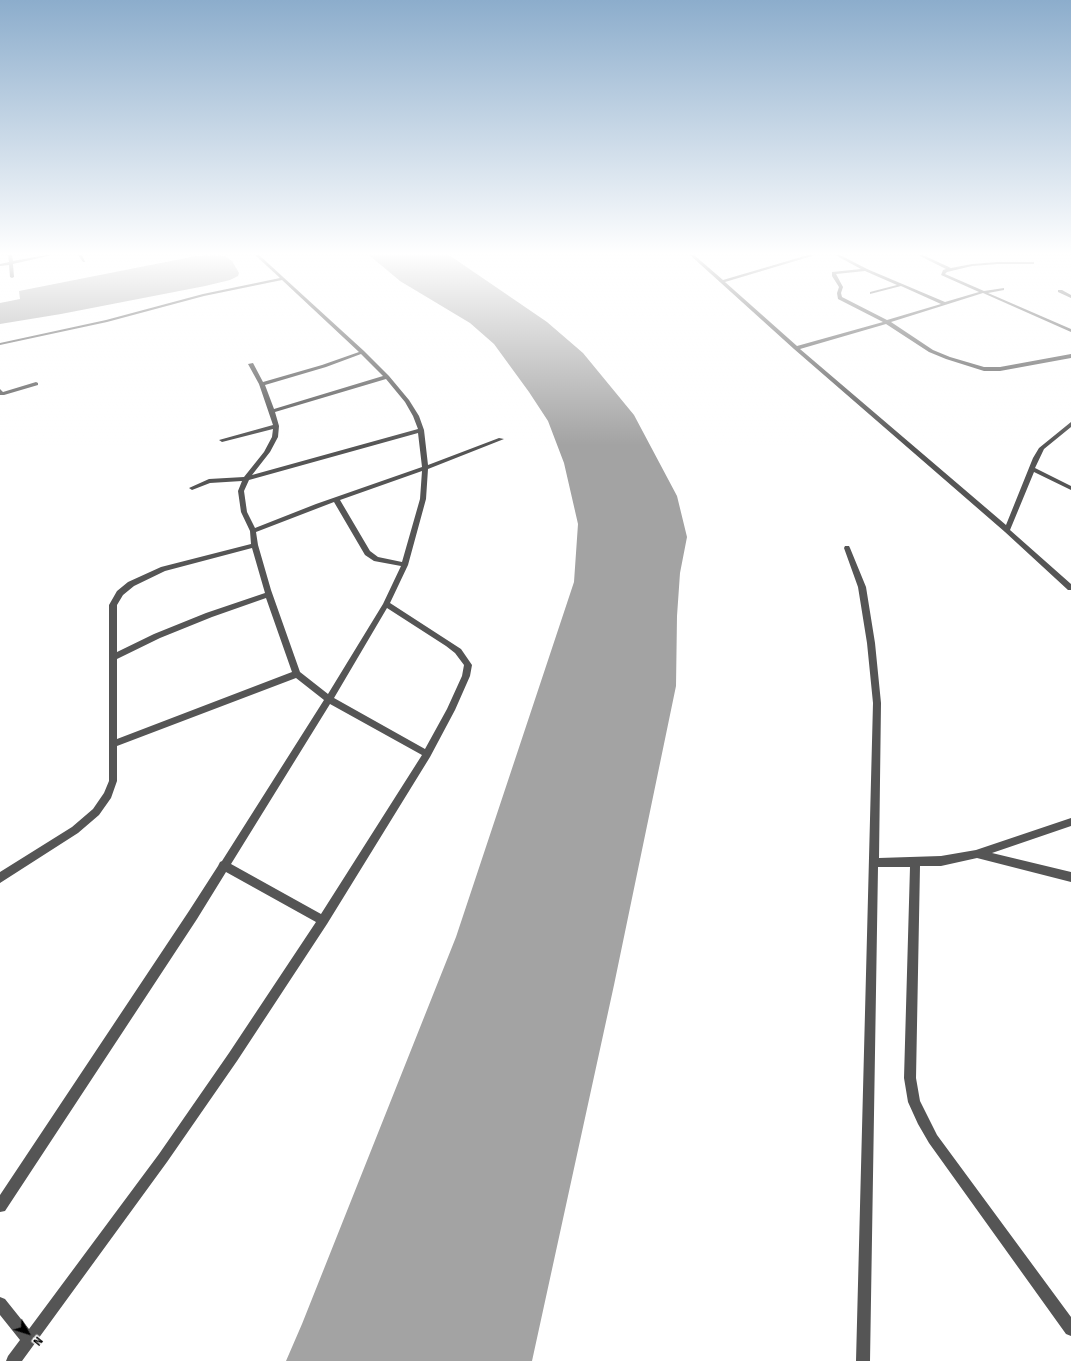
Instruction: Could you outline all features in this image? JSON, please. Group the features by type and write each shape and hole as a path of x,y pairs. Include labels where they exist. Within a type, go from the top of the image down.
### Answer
{"street":[{"path":"0,344 116,319"},
{"path":"0,1206 193,915 329,699 386,604 405,565 423,500 425,468 421,430 416,416 407,401 387,377 326,319"},
{"path":"762,319 1007,530 1071,588"},
{"path":"880,319 931,351 984,369 1000,369 1071,356"},
{"path":"796,348 898,319"},
{"path":"1043,319 1071,331"},
{"path":"262,384 324,366 362,352"},
{"path":"251,364 262,384 276,426 275,437 268,452 246,479 241,491 244,512 253,531 255,545 268,595 297,674 329,699 427,754"},
{"path":"272,411 387,377"},
{"path":"0,391 2,394 36,384"},
{"path":"1007,530 1033,469 1036,458 1042,448 1071,424"},
{"path":"222,440 276,426"},
{"path":"192,488 209,481 246,479 421,430"},
{"path":"253,531 501,439"},
{"path":"1033,469 1071,488"},
{"path":"336,499 367,553 376,559 405,565"},
{"path":"0,878 75,830 96,812 108,795 114,781 113,605 120,593 131,584 163,569 255,545"},
{"path":"847,548 862,587 871,643 877,703 863,1361"},
{"path":"114,657 157,636 208,615 268,595"},
{"path":"14,1361 164,1158 324,920 427,754 451,710 466,676 468,665 458,651 449,644 386,604"},
{"path":"113,744 297,674"},
{"path":"873,863 941,861 976,854 1071,822"},
{"path":"976,854 1071,878"},
{"path":"915,862 910,1078 914,1102 933,1139 1071,1329"},
{"path":"224,865 324,920"},
{"path":"0,1304 29,1340"}],"shaded area":[{"path":"0,319 33,319 0,324"},
{"path":"463,319 542,319 583,353 634,415 677,496 687,537 680,573 677,616 676,686 614,985 532,1361 286,1361 456,937 574,582 578,524 564,463 548,421 494,344 470,323"}]}
